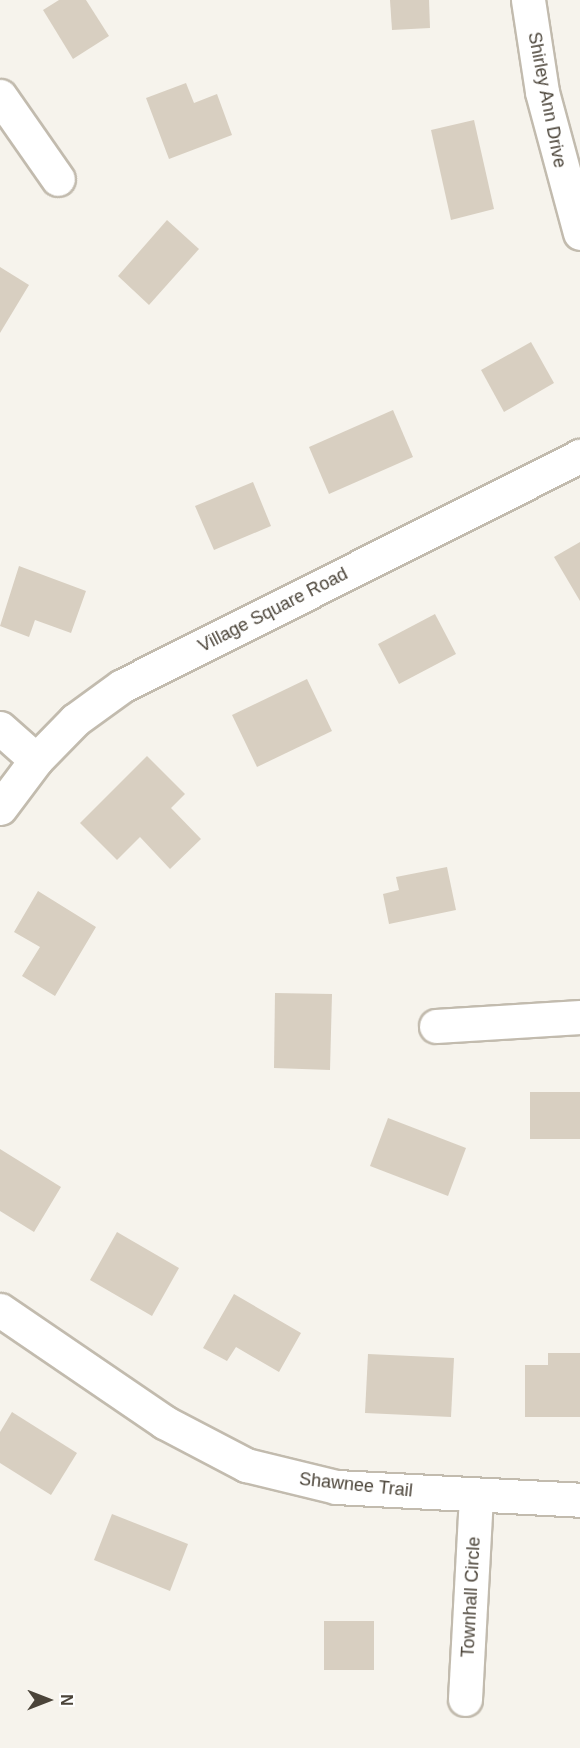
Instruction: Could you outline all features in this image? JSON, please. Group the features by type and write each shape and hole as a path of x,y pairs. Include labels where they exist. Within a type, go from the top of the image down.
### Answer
{"street":[{"name":"Shirley Ann Drive","path":"528,0 542,92 580,232"},
{"path":"0,96 58,178"},
{"name":"Village Square Road","path":"0,808 36,760 75,720 122,686 580,456"},
{"path":"0,728 36,760"},
{"path":"436,1026 580,1017"},
{"name":"Shawnee Trail","path":"0,1310 164,1422 246,1465 336,1487 580,1500"},
{"name":"Townhall Circle","path":"465,1699 476,1495"}],"building":[{"path":"59,0 86,0 109,36 73,59 43,10"},
{"path":"390,0 429,0 430,28 392,30"},
{"path":"186,83 194,103 217,94 232,135 169,159 146,98"},
{"path":"474,120 494,209 451,220 431,130"},
{"path":"167,220 199,249 149,305 118,276"},
{"path":"0,267 29,285 0,333"},
{"path":"531,342 554,383 504,412 481,370"},
{"path":"393,410 413,457 329,494 309,447"},
{"path":"253,482 271,526 214,550 195,506"},
{"path":"580,542 580,601 554,557"},
{"path":"19,566 86,591 71,633 35,620 29,637 0,626"},
{"path":"435,614 456,654 399,684 378,644"},
{"path":"307,679 332,731 257,767 232,715"},
{"path":"147,756 185,794 171,808 201,839 170,869 140,837 117,860 80,823"},
{"path":"447,867 456,910 389,924 383,894 399,890 396,877"},
{"path":"38,891 96,927 55,996 22,976 40,947 14,932"},
{"path":"275,993 332,994 330,1070 274,1068"},
{"path":"530,1092 580,1092 580,1139 530,1139"},
{"path":"388,1118 466,1148 448,1196 370,1166"},
{"path":"0,1149 61,1187 34,1232 0,1211"},
{"path":"117,1232 179,1268 152,1316 90,1280"},
{"path":"234,1294 301,1333 279,1372 236,1347 227,1361 203,1348"},
{"path":"548,1353 580,1353 580,1417 525,1417 525,1365 548,1365"},
{"path":"368,1354 454,1358 451,1417 365,1413"},
{"path":"12,1412 77,1453 51,1495 0,1463 0,1432"},
{"path":"112,1514 188,1544 170,1591 94,1560"},
{"path":"324,1621 374,1621 374,1670 324,1670"}]}
